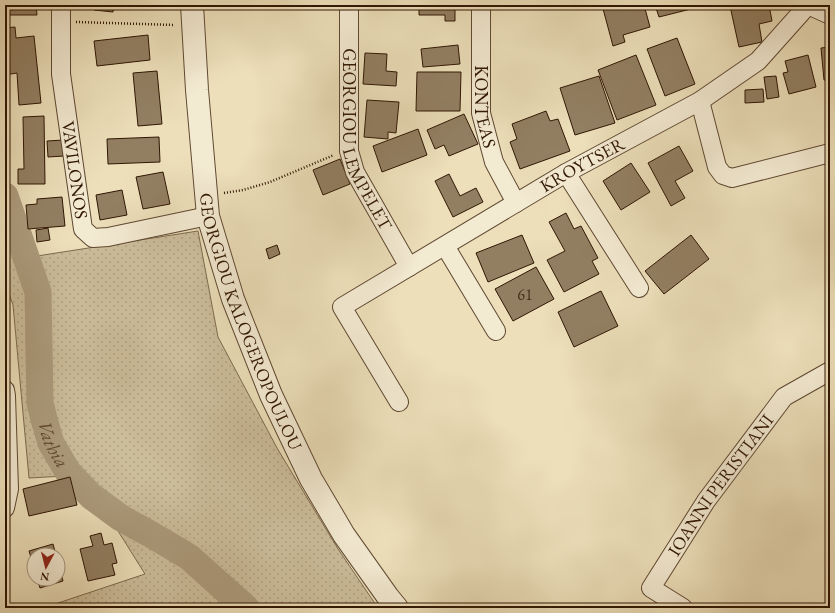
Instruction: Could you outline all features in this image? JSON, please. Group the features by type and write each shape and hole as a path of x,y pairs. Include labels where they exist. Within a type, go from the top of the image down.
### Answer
{"street":[{"name":"GEORGIOU LEMPELET","path":"349,5 349,150 355,172 409,267"},
{"name":"KONTEAS","path":"481,5 481,113 494,162 516,203"},
{"name":"KROYTSER","path":"399,402 342,307 566,173 700,101 758,61 808,5"},
{"path":"808,5 830,15"},
{"name":"VAVILONOS","path":"61,13 61,74 83,229 93,238 108,237 207,206"},
{"name":"GEORGIOU KALOGEROPOULOU","path":"192,15 207,206 233,299 271,395 312,479 340,529 397,608"},
{"path":"700,101 717,167 723,175 732,178 830,153"},
{"path":"566,173 639,288"},
{"path":"445,246 496,331"},
{"name":"IOANNI PERISTIANI","path":"683,608 651,588 706,501 784,398 830,371"},
{"path":"5,390 9,489 5,508"}],"path":[{"path":"61,13 192,15"},
{"path":"207,206 243,190 270,182 349,150"}],"shaded area":[{"path":"5,167 14,202 37,256 198,231 218,337 277,448 338,549 378,608 43,608 145,574 83,475 29,478 13,305 5,283"}],"building":[{"path":"5,5 36,5 37,15 5,15"},
{"path":"94,5 114,5 113,12 94,10"},
{"path":"419,5 458,5 458,8 455,8 455,21 445,21 445,15 419,15"},
{"path":"602,5 644,5 650,27 623,35 625,42 613,46"},
{"path":"655,5 699,5 699,7 659,17"},
{"path":"769,5 772,21 759,24 762,42 739,47 730,6"},
{"path":"15,27 16,38 34,36 41,103 19,105 17,73 5,75 5,28"},
{"path":"148,35 150,60 97,66 94,41"},
{"path":"677,38 695,84 665,96 647,49"},
{"path":"458,45 460,64 423,67 421,49"},
{"path":"830,47 830,80 824,80 821,48"},
{"path":"365,53 387,54 386,71 397,72 396,86 363,84"},
{"path":"636,55 656,105 617,120 598,70"},
{"path":"808,55 816,87 789,94 783,73 788,72 785,61"},
{"path":"157,71 162,124 138,126 133,73"},
{"path":"417,72 461,72 460,111 416,111"},
{"path":"599,76 615,123 575,135 560,88"},
{"path":"776,76 779,97 767,99 764,77"},
{"path":"763,89 764,102 745,103 745,90"},
{"path":"367,100 399,102 396,133 388,132 388,139 364,137"},
{"path":"546,111 550,121 558,119 570,151 520,169 510,142 517,139 512,124"},
{"path":"464,114 478,144 449,156 444,145 435,149 427,130"},
{"path":"44,116 45,184 18,184 18,169 24,169 23,117"},
{"path":"418,129 427,155 382,172 373,146"},
{"path":"159,137 160,162 108,164 107,139"},
{"path":"63,140 64,156 48,157 47,141"},
{"path":"679,146 693,171 675,181 685,198 671,206 648,163"},
{"path":"340,159 350,184 323,195 313,170"},
{"path":"631,163 650,192 621,210 603,181"},
{"path":"163,172 170,204 143,209 136,177"},
{"path":"449,174 460,196 476,188 483,202 453,217 435,181"},
{"path":"122,190 127,215 100,220 96,195"},
{"path":"62,197 65,226 28,229 26,205 37,204 37,199"},
{"path":"566,213 574,229 581,226 598,258 592,261 599,274 564,292 547,260 565,251 549,222"},
{"path":"48,228 50,240 37,242 36,230"},
{"path":"522,235 534,263 488,282 476,253"},
{"path":"691,235 709,259 664,294 645,271"},
{"path":"277,245 280,254 269,259 266,249"},
{"path":"536,267 554,299 513,321 495,289"},
{"path":"601,291 618,326 574,347 558,312"},
{"path":"70,477 77,505 29,516 23,489"},
{"path":"101,533 104,545 112,543 117,563 112,564 115,575 88,581 80,549 93,546 90,536"},
{"path":"53,544 54,547 43,547"}],"waterway":[{"name":"Vathia","path":"5,196 38,292 40,403 51,443 68,472 91,496 121,518 189,557 246,608"}]}
